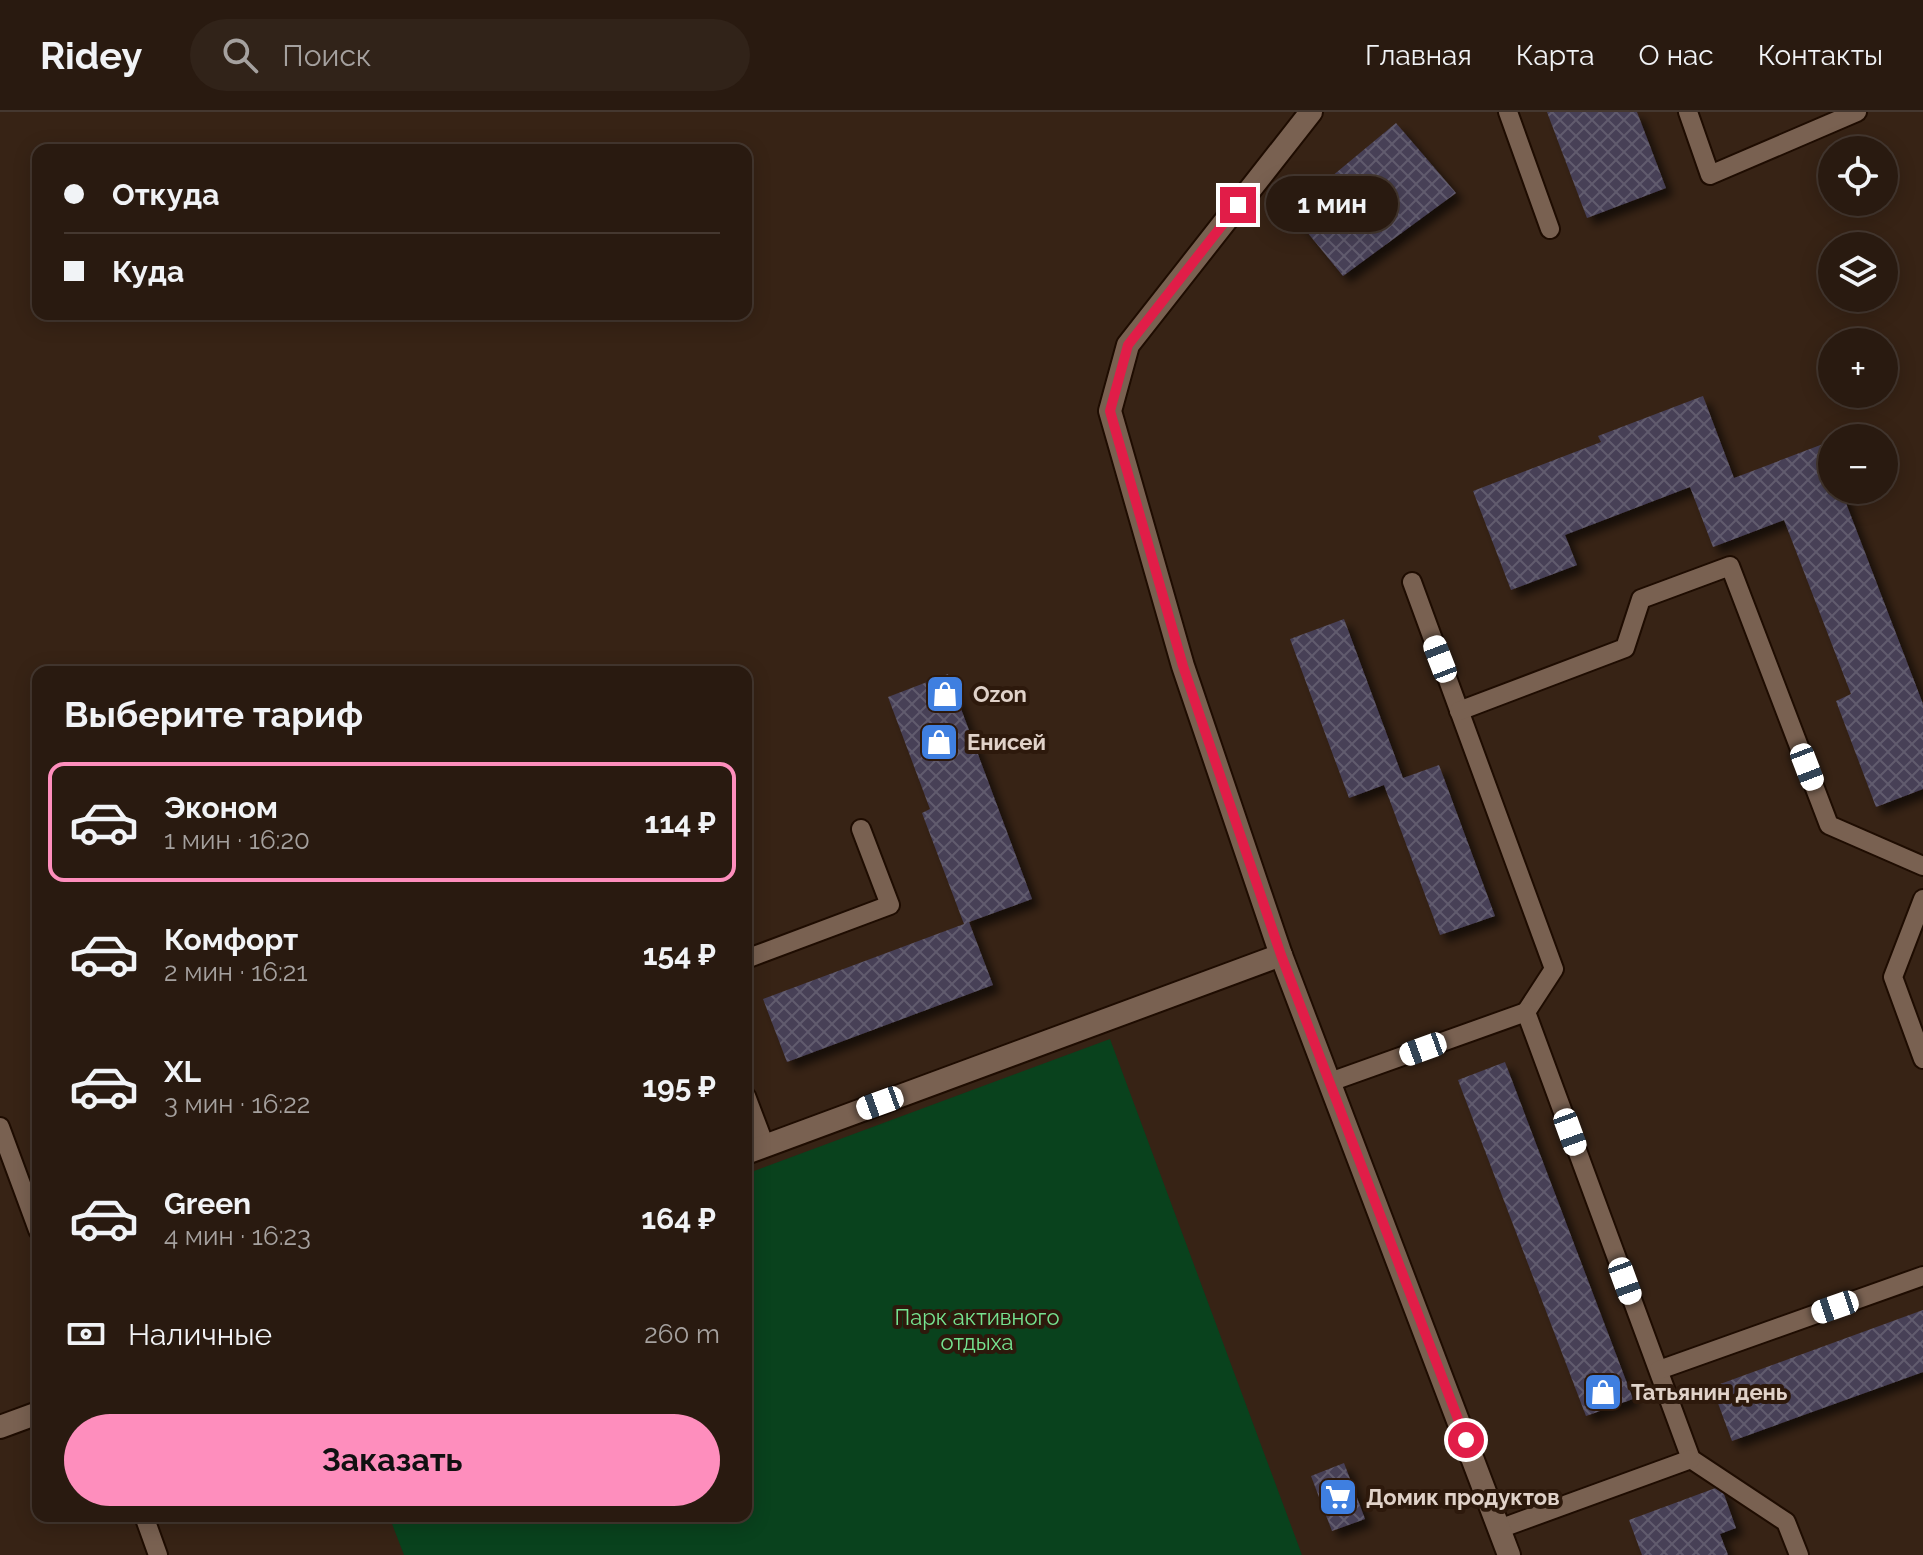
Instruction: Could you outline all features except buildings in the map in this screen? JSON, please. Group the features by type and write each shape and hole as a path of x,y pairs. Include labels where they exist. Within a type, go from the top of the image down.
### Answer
{"street":[{"path":"1311,112 1128,345 1110,411 1183,666 1281,955 1509,1555"},
{"path":"755,1149 1281,955"},
{"path":"0,1427 32,1415"}],"lane":[{"path":"1508,112 1550,229"},
{"path":"1688,112 1710,175 1857,112"},
{"path":"1459,711 1625,648 1641,599 1730,566 1829,825 1923,866"},
{"path":"1330,1082 1526,1012 1554,969 1412,582"},
{"path":"752,957 890,905 861,829"},
{"path":"1923,899 1893,977 1923,1059"},
{"path":"1526,1012 1691,1459 1786,1522 1799,1555"},
{"path":"0,1127 32,1210"},
{"path":"1659,1370 1923,1276"},
{"path":"1499,1529 1691,1459"},
{"path":"146,1522 158,1555"}],"green space":[{"name":"Парк активного отдыха","path":"1110,1039 1302,1555 404,1555 391,1522 752,1522 752,1172"}],"place":[{"name":"Ozon","path":"945,694"},
{"name":"Енисей","path":"939,742"},
{"name":"Татьянин день","path":"1603,1392"},
{"name":"Домик продуктов","path":"1338,1497"}],"route":[{"path":"1238,205 1128,345 1110,411 1183,666 1281,955 1466,1440"}]}
